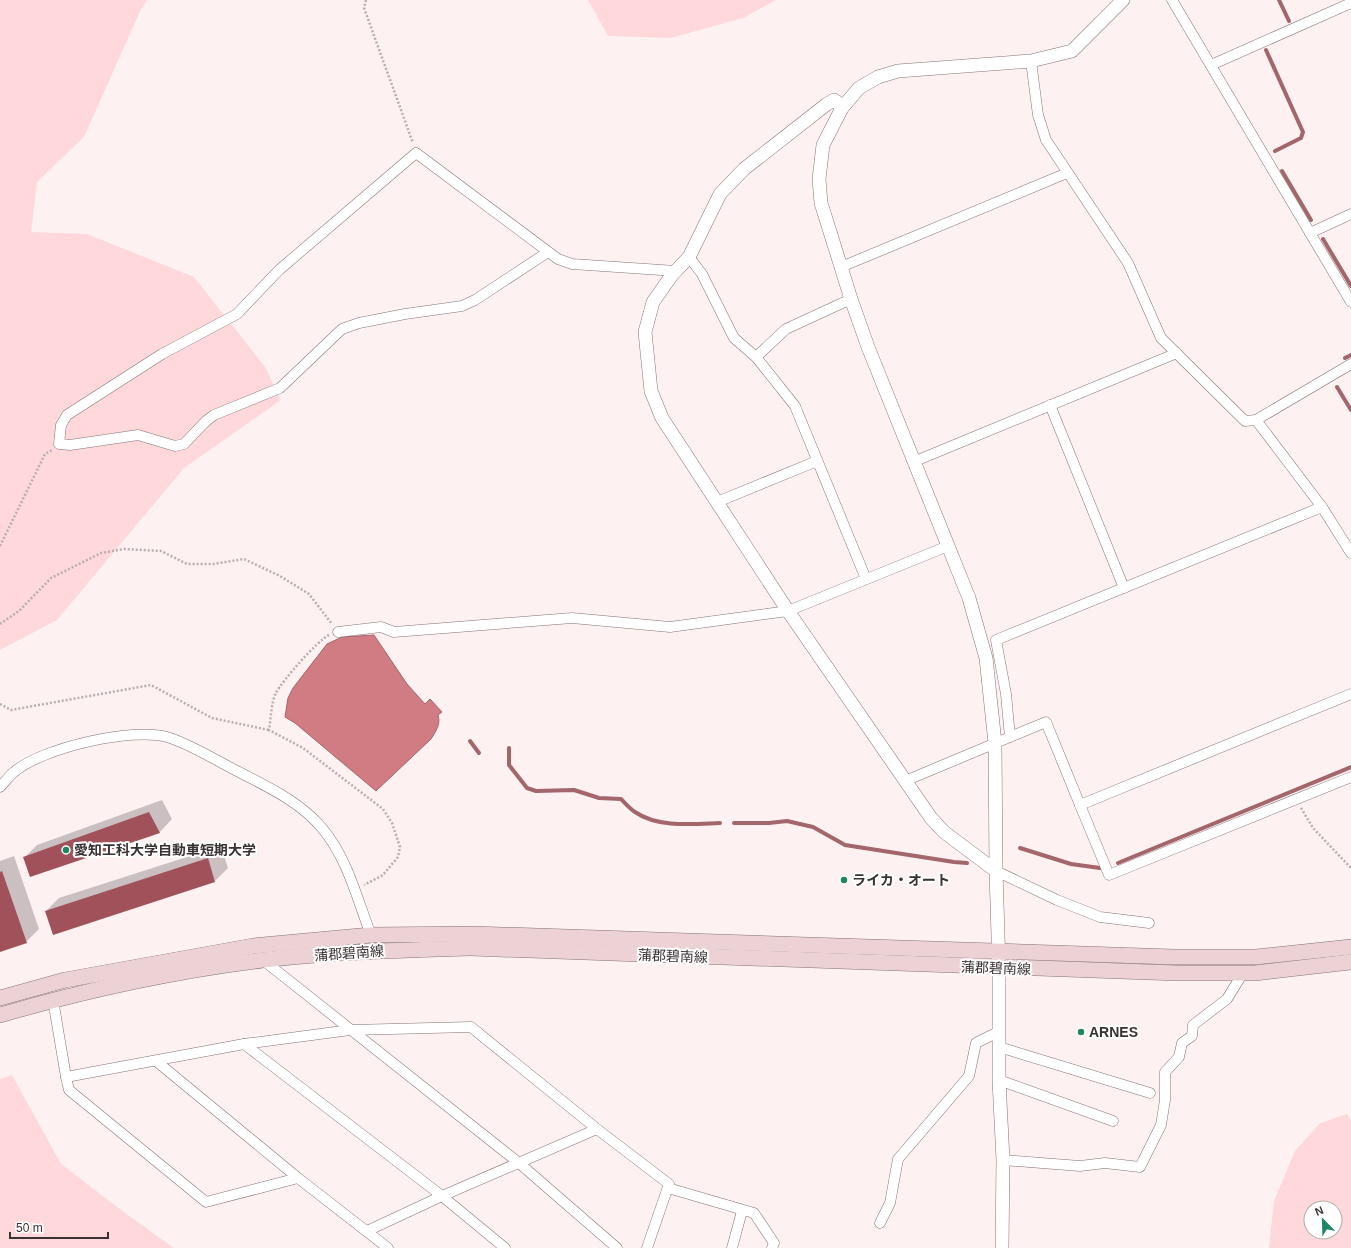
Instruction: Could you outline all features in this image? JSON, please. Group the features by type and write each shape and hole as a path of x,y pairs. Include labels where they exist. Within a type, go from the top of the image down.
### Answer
{"main road":[{"name":"蒲郡碧南線","path":"0,998 65,980 253,946 370,935 474,934 1174,957 1256,957 1351,947"},
{"name":"蒲郡碧南線","path":"0,1015 53,1000 163,975 263,960 366,951 472,948 999,968 1177,973 1243,973 1351,962"}],"street":[{"path":"1002,1248 1003,1160 998,1080 999,968 996,871 995,744 986,658 969,598 913,462 851,299 821,203 819,179 823,145 842,108 859,88 898,70 1031,61 1072,51 1124,0"},
{"path":"1172,0 1351,302"},
{"path":"1211,65 1351,3"},
{"path":"1031,61 1038,115 1046,140 1128,263 1161,338 1245,420 1256,420 1351,364"},
{"path":"842,108 834,100 827,104 744,168 720,194 689,257 676,271 653,302 645,332 650,391 662,418 788,611 931,818 944,832 996,871 1057,900 1100,917 1149,923"},
{"path":"548,252 475,300 462,306 405,314 359,323 342,329 280,388 214,415 206,421 184,444 175,446 138,435 70,445 59,444 61,425 67,415 162,354 237,314 279,270 416,153 558,258 572,264 676,271"},
{"path":"841,267 1067,173"},
{"path":"1310,233 1351,214"},
{"path":"689,257 702,274 728,330 734,338 756,357 795,406 866,579"},
{"path":"756,357 786,329 851,299"},
{"path":"913,462 1177,353"},
{"path":"1050,405 1124,588"},
{"path":"1256,420 1322,507 1351,553"},
{"path":"717,502 817,461"},
{"path":"1010,737 1006,694 996,640 1322,507"},
{"path":"338,632 381,627 394,632 572,618 670,627 788,611 948,546"},
{"path":"1080,805 1351,694"},
{"path":"905,781 1046,722 1109,876 1351,777"},
{"path":"0,787 15,771 37,759 69,746 124,734 166,737 269,788 302,808 322,829 341,857 355,889 370,935"},
{"path":"263,960 519,1163 617,1248"},
{"path":"1003,1160 1080,1166 1105,1163 1140,1167 1161,1124 1165,1100 1166,1072 1179,1057 1182,1044 1192,1036 1193,1025 1227,998 1243,973"},
{"path":"53,1000 69,1090 206,1202 298,1178"},
{"path":"66,1077 244,1044 350,1030 471,1027 597,1130 669,1184 647,1248"},
{"path":"880,1223 890,1203 898,1159 969,1076 976,1043 998,1032"},
{"path":"244,1044 442,1196 505,1248"},
{"path":"999,1047 1150,1093"},
{"path":"156,1061 298,1178 388,1248"},
{"path":"998,1080 1113,1121"},
{"path":"367,1231 442,1196 597,1130"},
{"path":"668,1188 742,1211 754,1213 774,1243 772,1248"},
{"path":"732,1248 742,1211"}],"path":[{"path":"366,0 364,8 416,153"},
{"path":"0,546 46,454 59,444"},
{"path":"0,624 19,611 51,578 101,553 124,549 162,551 187,564 213,564 244,559 280,576 309,594 338,632 327,635 276,692 269,730"},
{"path":"0,704 11,710 151,685 212,718 269,730 303,748 383,809 392,823 400,847 398,857 383,875 355,889"},
{"path":"1296,799 1313,828 1351,868"}],"shaded area":[{"path":"0,0 147,0 141,9 84,137 37,182 31,232 87,234 194,277 265,367 281,400 184,468 57,620 0,650"},
{"path":"588,0 776,0 743,18 671,38 608,36"},
{"path":"374,635 407,684 425,704 430,699 442,712 438,715 438,724 431,739 376,791 295,723 285,717 288,698 293,688 327,644 342,637"},
{"path":"12,1075 61,1164 174,1248 0,1248 0,1079"},
{"path":"1347,1114 1351,1121 1351,1248 1269,1248 1274,1201 1295,1151 1320,1123"}],"building":[{"path":"149,812 160,833 30,877 23,857"},
{"path":"208,858 215,882 53,935 45,911"},
{"path":"2,871 27,943 0,952 0,872"}],"waterway":[{"path":"1279,0 1289,21"},
{"path":"1266,50 1303,132 1301,138 1275,151"},
{"path":"1282,171 1311,220"},
{"path":"1323,239 1351,286"},
{"path":"1345,358 1351,355"},
{"path":"1337,387 1351,410"},
{"path":"470,741 479,753"},
{"path":"509,748 509,765 527,788 536,791 574,790 599,798 621,799 633,811 654,821 665,823 720,823"},
{"path":"1118,863 1351,767"},
{"path":"734,823 769,823 787,821 813,827 845,845 967,863"},
{"path":"1020,848 1071,864 1100,868"}],"place":[{"name":"愛知工科大学自動車短期大学","path":"66,850"},
{"name":"ライカ・オート","path":"844,880"},
{"name":"ARNES","path":"1081,1032"}]}
